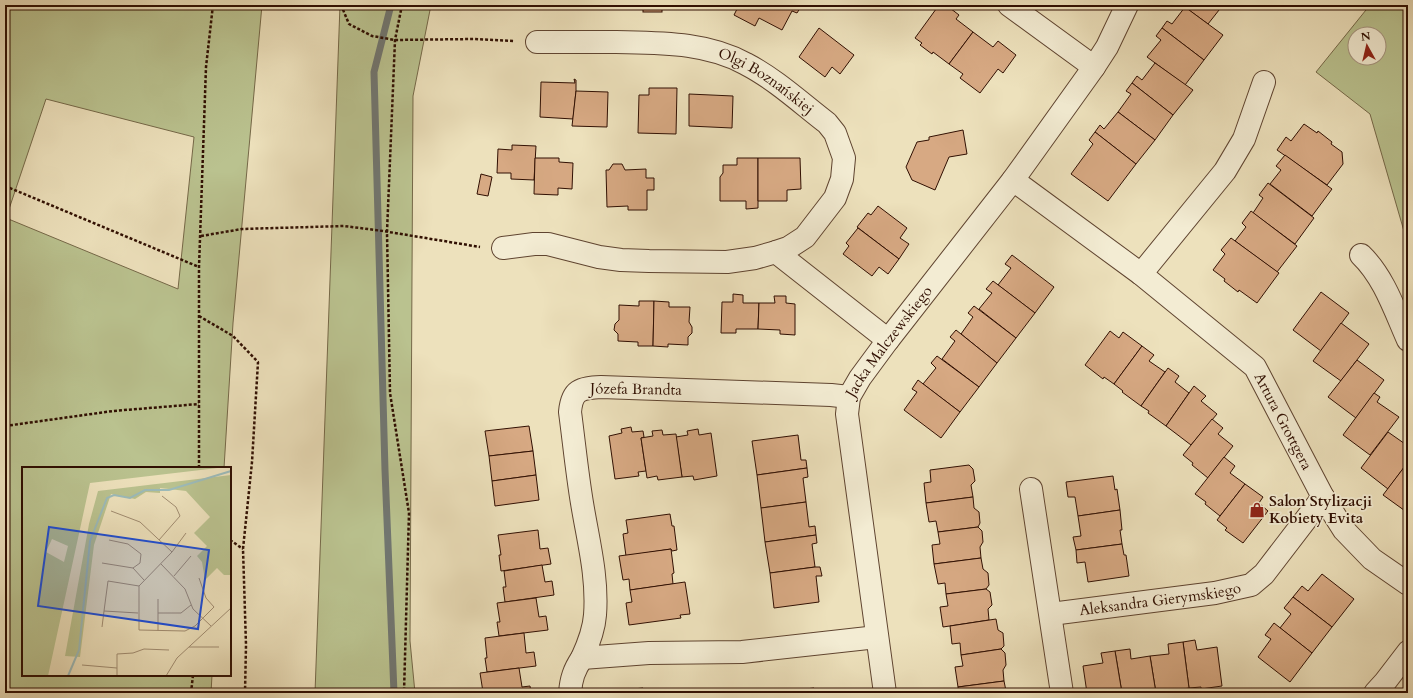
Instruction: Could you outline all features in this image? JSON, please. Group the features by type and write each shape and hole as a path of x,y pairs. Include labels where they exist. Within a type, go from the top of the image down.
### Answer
{"street":[{"path":"1009,5 1094,67"},
{"name":"Jacka Malczewskiego","path":"885,693 847,414 849,397 853,388 888,340 1013,180 1094,67 1107,47 1127,5"},
{"name":"Olgi Boznańskiej","path":"503,248 534,244 548,244 599,257 621,260 727,262 755,258 788,248 805,237 835,198 842,179 844,158 835,133 827,123 764,75 746,64 709,50 684,44 537,42"},
{"path":"1141,274 1226,171 1244,139 1264,82"},
{"name":"Artura Grottgera","path":"1013,180 1141,274 1255,367 1324,497 1344,530 1372,559 1408,584"},
{"path":"776,252 888,340"},
{"path":"1361,255 1371,264 1381,281 1408,340"},
{"name":"Józefa Brandta","path":"570,693 571,679 588,645 595,616 593,560 582,504 570,412 572,400 578,390 585,387 601,387 831,395 849,397"},
{"path":"1032,489 1062,693"},
{"name":"Aleksandra Gierymskiego","path":"1051,614 1215,593 1251,585 1264,574 1324,497"},
{"path":"582,658 649,653 742,652 877,637"},
{"path":"1374,693 1385,682 1408,652"}],"path":[{"path":"199,467 199,267 206,67 213,5"},
{"path":"341,5 349,24 372,36 395,40 474,38 537,42"},
{"path":"402,5 395,40 387,232 390,393 409,513 404,693"},
{"path":"5,186 199,267"},
{"path":"201,236 242,229 344,226 366,228 494,249 503,248"},
{"path":"199,316 233,336 258,362 252,462 243,549 246,645 244,693"},
{"path":"5,426 113,411 199,404"},
{"path":"231,541 243,549"},
{"path":"192,693 193,676"}],"green space":[{"path":"5,5 262,5 233,323 224,467 22,467 22,676 212,676 211,693 5,693","holes":["46,99 194,137 178,289 6,218"]},
{"path":"340,5 431,5 413,96 410,641 415,693 315,693"},
{"path":"1370,5 1408,5 1408,245 1370,114 1316,72 1347,34 1347,66 1387,66 1387,26 1353,26"}],"building":[{"path":"643,5 662,5 662,12 643,12"},
{"path":"703,5 703,7 679,6"},
{"path":"739,5 802,5 797,13 792,11 782,30 759,18 755,26 734,15"},
{"path":"939,5 946,5 959,15 956,19 973,32 949,64 933,52 932,54 920,45 922,43 915,38"},
{"path":"1182,5 1223,5 1208,24"},
{"path":"1185,7 1223,35 1204,60 1162,28 1167,21 1172,24"},
{"path":"819,28 854,55 840,74 832,67 825,77 799,57"},
{"path":"1162,28 1204,60 1185,85 1147,57 1161,40 1156,36"},
{"path":"973,32 993,47 998,41 1016,55 1003,73 998,69 980,93 960,78 963,74 949,64"},
{"path":"1155,63 1193,90 1173,115 1132,83 1137,76 1142,80"},
{"path":"574,79 576,80 576,91 573,119 540,117 541,82 575,83"},
{"path":"1132,83 1173,115 1155,140 1118,112 1131,94 1126,91"},
{"path":"649,88 677,88 676,134 638,133 639,95 649,95"},
{"path":"576,91 608,92 607,127 572,126"},
{"path":"689,94 733,96 732,128 689,126"},
{"path":"1118,112 1155,140 1136,164 1095,132 1100,125 1104,129"},
{"path":"1304,124 1317,133 1318,131 1332,142 1331,144 1342,152 1343,164 1327,185 1277,150 1286,137 1291,141"},
{"path":"963,130 967,154 949,157 935,190 912,180 906,167 917,142 929,140 929,137"},
{"path":"1095,132 1136,164 1108,201 1071,174 1093,144 1089,140"},
{"path":"512,145 536,146 534,180 511,179 511,173 497,173 498,149 512,150"},
{"path":"1285,155 1332,189 1312,216 1270,184 1281,170 1276,166"},
{"path":"535,158 559,158 559,162 573,163 572,189 558,188 558,195 534,194"},
{"path":"737,158 758,158 758,208 746,209 746,201 720,201 720,177 723,173 723,165 737,165"},
{"path":"758,158 800,158 801,189 787,190 787,201 758,201"},
{"path":"613,164 622,164 625,170 646,169 646,178 654,178 654,190 647,190 647,210 628,210 628,206 607,207 606,170 609,170"},
{"path":"481,174 492,177 488,196 477,194"},
{"path":"1268,183 1314,218 1295,244 1253,213 1263,198 1259,195"},
{"path":"878,206 907,228 900,238 909,244 899,259 857,227 868,213 871,215"},
{"path":"1251,211 1297,246 1277,272 1235,241 1246,227 1242,223"},
{"path":"858,228 899,259 888,274 879,267 872,276 843,254 849,246 846,243"},
{"path":"1231,238 1279,273 1257,303 1239,290 1238,292 1213,270 1225,254 1221,250"},
{"path":"1012,255 1054,287 1035,313 998,285 1011,268 1005,264"},
{"path":"993,281 1035,313 1016,338 979,309 992,293 986,289"},
{"path":"1321,292 1349,313 1321,351 1293,330"},
{"path":"733,294 743,295 743,303 759,303 758,329 736,329 736,333 721,333 722,302 733,302"},
{"path":"774,296 786,296 786,303 795,304 795,335 780,334 780,330 758,329 759,303 775,303"},
{"path":"639,301 654,301 653,346 638,346 638,342 618,341 618,334 614,330 615,324 619,320 619,305 639,306"},
{"path":"654,301 669,302 669,307 690,307 689,322 692,327 692,333 688,337 688,345 668,344 668,347 653,346"},
{"path":"974,306 1016,338 997,363 961,334 973,317 968,313"},
{"path":"1341,323 1369,344 1341,381 1313,361"},
{"path":"956,330 997,363 979,387 942,359 955,341 950,337"},
{"path":"1110,331 1119,338 1123,332 1142,346 1114,384 1104,377 1103,379 1085,365"},
{"path":"1142,346 1154,355 1149,361 1165,372 1141,406 1114,384"},
{"path":"937,356 979,387 960,412 923,384 936,368 931,363"},
{"path":"1357,360 1384,380 1356,418 1328,397"},
{"path":"1168,368 1179,376 1175,382 1189,393 1166,426 1141,406"},
{"path":"918,380 960,412 941,438 904,410 917,392 912,389"},
{"path":"1194,386 1206,396 1201,401 1217,414 1191,445 1166,426"},
{"path":"1374,393 1380,397 1377,402 1399,417 1370,455 1343,435"},
{"path":"1212,419 1223,428 1218,434 1233,446 1208,478 1192,465 1193,463 1183,455"},
{"path":"529,426 533,451 489,456 485,431"},
{"path":"631,427 632,432 643,431 644,437 641,438 646,471 638,472 639,476 615,479 609,436 622,433 621,429"},
{"path":"698,429 699,435 711,433 717,476 694,480 693,476 682,477 676,437 688,435 687,431"},
{"path":"662,430 663,435 676,434 682,477 658,480 657,476 647,478 641,438 653,436 652,431"},
{"path":"1388,432 1408,446 1408,462 1388,489 1361,468"},
{"path":"798,435 801,460 806,460 807,468 757,475 752,441"},
{"path":"533,451 536,475 492,481 489,456"},
{"path":"1224,457 1235,466 1230,473 1245,484 1220,516 1205,504 1206,502 1195,494"},
{"path":"1408,462 1408,513 1383,495"},
{"path":"969,465 973,469 975,481 971,485 973,497 926,503 924,483 931,482 930,470"},
{"path":"807,468 808,477 803,478 806,502 761,508 757,475"},
{"path":"536,475 539,500 495,506 492,481"},
{"path":"1113,476 1115,490 1117,489 1120,510 1078,516 1075,497 1068,497 1066,482"},
{"path":"1245,484 1263,497 1259,503 1268,511 1243,543 1225,530 1227,528 1217,520"},
{"path":"973,497 974,508 979,512 980,523 978,527 938,532 936,521 929,522 926,503"},
{"path":"806,502 809,527 815,526 816,535 765,542 761,508"},
{"path":"1120,510 1122,544 1076,550 1073,537 1081,536 1078,516"},
{"path":"670,514 672,526 674,526 677,550 672,551 671,549 626,556 623,534 628,533 626,520"},
{"path":"978,527 982,531 983,542 980,547 981,558 934,564 932,545 940,544 938,532"},
{"path":"538,530 540,549 548,548 551,564 501,571 499,555 501,555 498,535"},
{"path":"816,535 817,543 812,544 815,567 770,573 765,542"},
{"path":"1122,544 1124,555 1126,555 1129,576 1088,582 1085,562 1077,563 1076,550"},
{"path":"671,549 674,573 672,574 673,584 630,590 629,579 623,580 619,556"},
{"path":"981,558 983,569 988,573 989,585 986,589 946,594 945,583 938,584 934,564"},
{"path":"542,565 545,582 552,581 554,595 505,602 503,587 506,587 504,571"},
{"path":"820,567 822,576 816,576 819,602 774,608 770,573"},
{"path":"1322,574 1354,599 1332,627 1293,597 1302,586 1308,591"},
{"path":"685,582 690,614 680,615 681,618 629,625 626,603 632,602 630,590"},
{"path":"986,589 990,592 992,605 988,609 989,620 943,627 940,607 948,606 946,594"},
{"path":"1293,597 1332,627 1312,653 1280,628 1291,614 1284,608"},
{"path":"536,598 539,617 546,616 548,630 499,636 497,622 500,622 497,603"},
{"path":"996,619 998,630 1003,633 1004,646 1001,649 961,655 960,643 952,644 950,626"},
{"path":"1274,623 1312,653 1290,682 1258,657 1271,639 1265,635"},
{"path":"524,633 526,653 534,652 536,666 487,672 485,638"},
{"path":"1195,640 1197,650 1217,647 1222,686 1201,689 1201,687 1189,688 1183,642"},
{"path":"1183,642 1189,688 1177,690 1177,692 1171,693 1156,693 1150,656 1169,654 1168,644"},
{"path":"1001,649 1005,653 1006,665 1003,670 1004,681 958,687 955,667 963,666 961,655"},
{"path":"1130,649 1131,659 1150,656 1156,693 1122,693 1115,651"},
{"path":"1115,651 1122,693 1087,693 1083,666 1103,663 1101,653"},
{"path":"519,668 522,687 530,686 531,693 481,693 483,692 480,673"},
{"path":"1004,681 1006,691 1008,693 959,693 958,687"},
{"path":"643,688 644,693 634,693 633,689"},
{"path":"814,688 815,693 805,693 805,689"},
{"path":"633,689 634,693 624,693 624,690"},
{"path":"843,690 844,693 823,693"}],"waterway":[{"path":"391,5 374,72 385,470 394,693"}],"place":[{"name":"Salon Stylizacji Kobiety Evita","path":"1257,510"}]}
